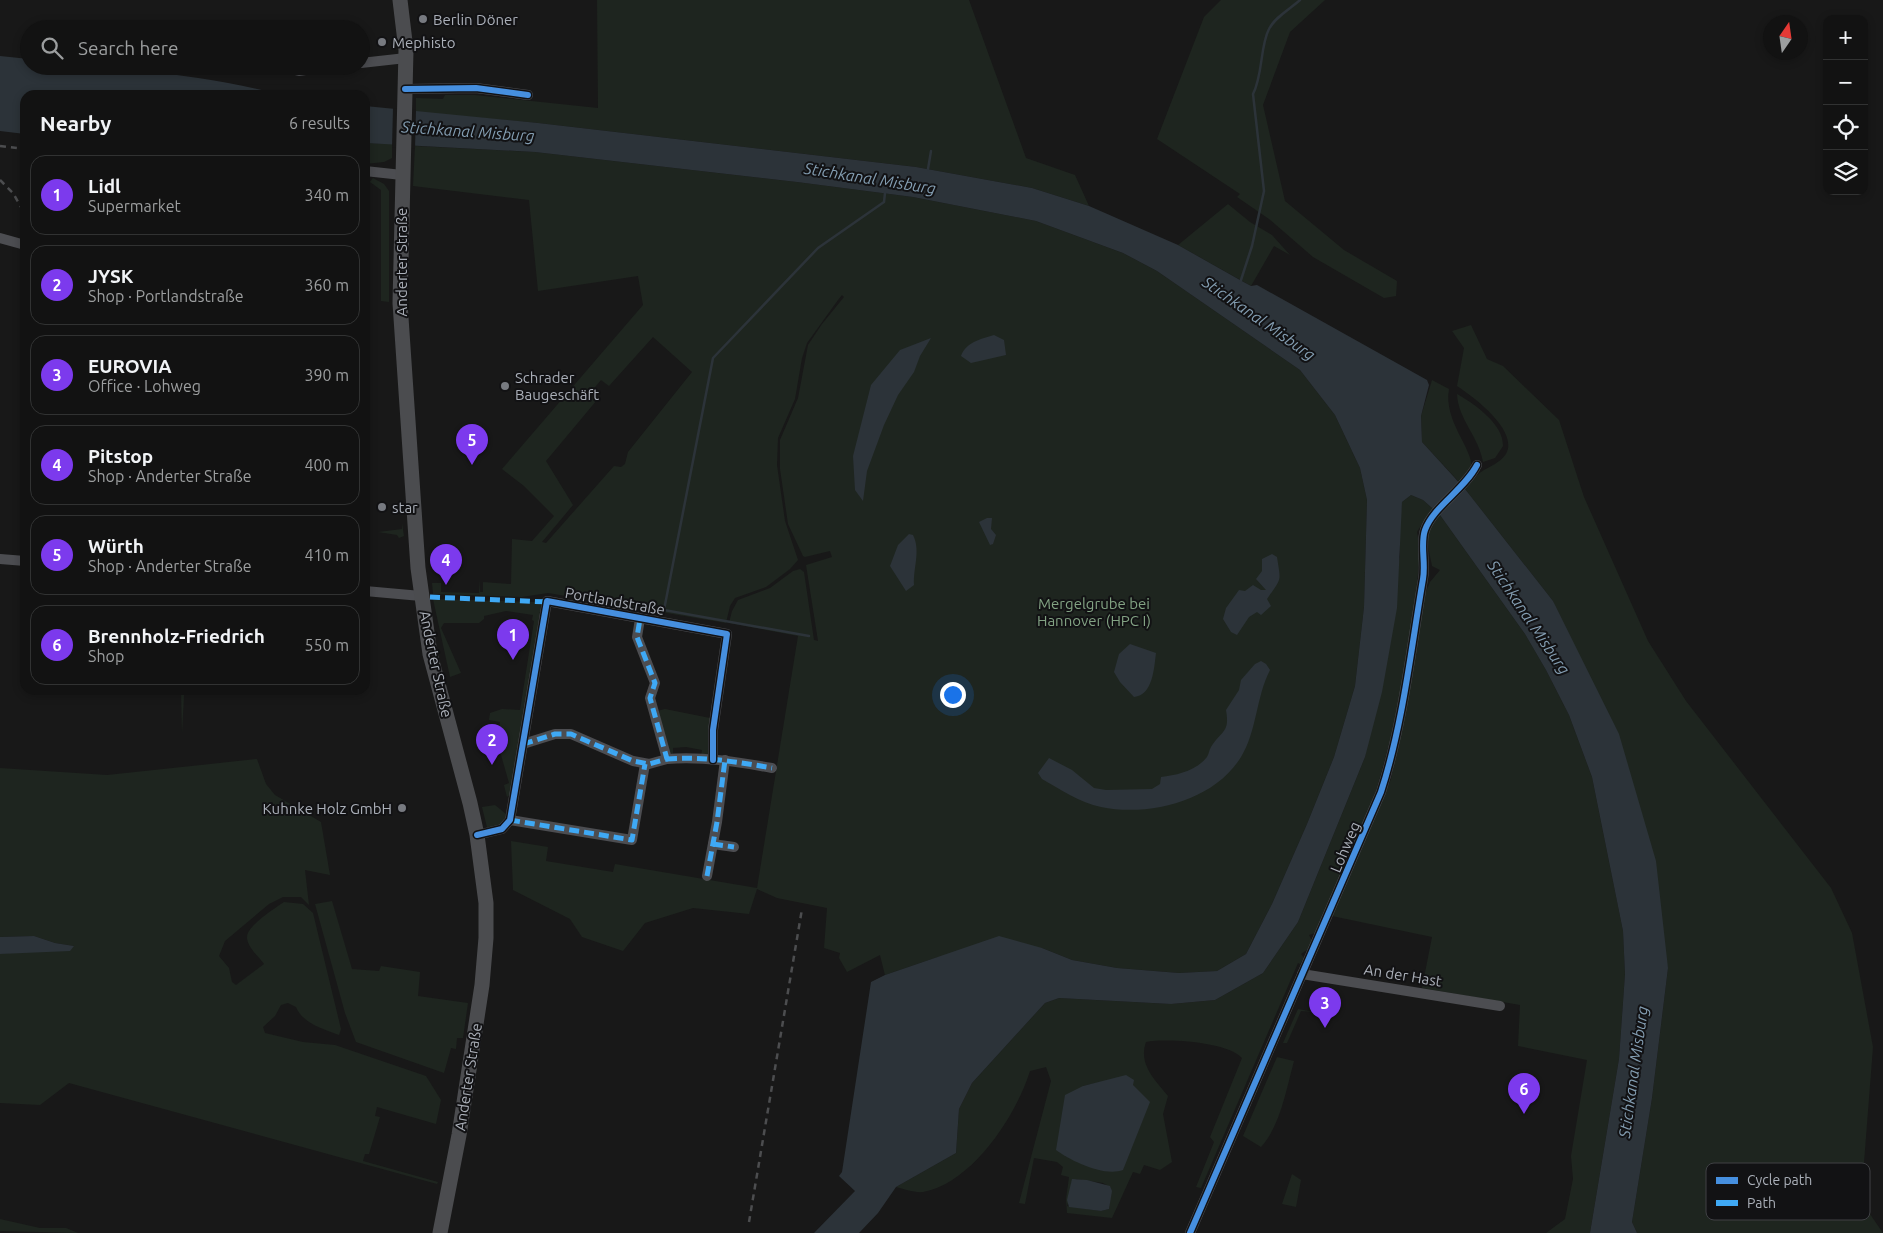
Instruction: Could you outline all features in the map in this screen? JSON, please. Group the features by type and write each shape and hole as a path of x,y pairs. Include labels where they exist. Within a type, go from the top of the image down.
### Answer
{"main road":[{"name":"Anderter Straße","path":"400,0 406,58 402,175 401,340 421,596 438,686 477,835 486,903 483,971 459,1135 440,1233"}],"street":[{"path":"370,62 406,58"},
{"path":"404,96 476,88 528,95"},
{"path":"370,172 402,175"},
{"path":"0,238 20,244"},
{"name":"Lohweg","path":"1190,1233 1370,821 1387,775 1424,571 1423,537 1428,522 1467,482 1477,465"},
{"path":"0,559 20,561"},
{"path":"370,591 421,596"},
{"name":"Portlandstraße","path":"510,820 547,601 727,634 713,730 714,760"},
{"name":"Portlandstraße","path":"640,619 637,638 655,683 650,698 667,758"},
{"path":"524,744 555,734 571,734 633,761 645,764 667,758 686,757 724,760 772,768"},
{"path":"707,876 724,760"},
{"path":"477,835 502,829 510,820 632,840 645,764"},
{"path":"713,844 734,847"},
{"name":"An der Hast","path":"1302,974 1500,1006"}],"green space":[{"path":"597,0 969,0 1026,158 1075,175 1089,206 1032,188 916,167 538,123 416,112 416,98 443,99 445,95 475,95 598,108"},
{"path":"1221,0 1325,0 1290,32 1263,105 1285,201 1344,250 1397,281 1396,296 1384,298 1313,257 1269,219 1237,197 1240,194 1157,139 1204,17"},
{"path":"370,143 392,144 392,158 384,162 370,163"},
{"name":"Mergelgrube bei Hannover (HPC I)","path":"415,146 535,152 913,197 1036,221 1123,253 1157,271 1300,370 1335,415 1360,468 1367,500 1364,607 1355,686 1334,757 1272,904 1246,954 1217,971 1179,973 1117,968 1072,960 1042,948 938,957 885,975 880,955 847,972 839,958 840,953 824,948 827,908 777,898 757,889 749,914 693,908 645,923 623,951 582,937 570,919 513,890 511,841 548,847 546,861 613,872 615,864 757,888 798,636 729,623 732,611 738,600 770,588 793,571 800,569 804,572 814,640 818,641 806,565 832,557 830,551 803,556 788,524 780,469 780,440 798,398 808,345 844,297 842,295 807,343 802,358 795,399 778,438 777,465 785,521 798,560 790,569 766,587 735,598 730,606 726,623 548,593 522,597 433,594 432,583 441,583 441,592 479,593 480,579 480,592 483,592 483,582 511,584 512,539 532,541 554,516 524,486 502,469 643,305 638,276 538,291 529,200 413,186","holes":["653,337 692,372 628,452 625,464 621,467 614,466 546,543 542,542 573,505 546,461 597,400 590,393 601,380 609,386"]},
{"path":"373,178 384,184 389,191 389,302 381,301 381,190 370,182"},
{"path":"1228,204 1250,222 1272,235 1290,255 1274,246 1251,286 1178,245"},
{"path":"1471,325 1487,359 1503,366 1559,420 1584,497 1648,641 1686,701 1831,888 1852,933 1873,1047 1864,1163 1706,1163 1706,1220 1870,1220 1870,1214 1883,1233 1637,1233 1632,1222 1652,1098 1668,968 1553,601 1465,489 1479,474 1504,457 1508,445 1501,425 1474,398 1457,386 1464,348 1452,331"},
{"path":"1432,380 1449,389 1448,401 1450,412 1471,460 1471,467 1460,483 1422,442 1421,416"},
{"path":"1457,394 1486,415 1498,430 1503,446 1495,458 1483,462 1481,453 1461,412"},
{"path":"1411,495 1423,500 1440,515 1525,634 1569,715 1592,777 1623,931 1625,974 1619,1059 1590,1233 1546,1233 1565,1219 1573,1179 1571,1156 1587,1060 1518,1046 1520,1005 1422,988 1432,937 1332,916 1391,779 1422,601 1430,582 1440,570 1432,566 1423,522 1417,532 1420,550 1416,596 1403,680 1391,737 1374,799 1318,932 1309,935 1312,941 1311,947 1301,954 1304,958 1300,964 1298,963 1201,1188 1196,1187 1214,1142 1210,1137 1242,1058 1224,1048 1182,1041 1146,1042 1144,1050 1144,1057 1149,1071 1168,1096 1163,1114 1172,1162 1160,1170 1144,1165 1140,1174 1133,1172 1112,1218 1067,1213 1066,1199 1069,1177 1061,1175 1063,1167 1057,1162 1034,1158 1025,1204 1019,1203 1051,1081 1046,1067 1030,1071 1014,1108 1003,1127 975,1162 958,1176 941,1186 923,1192 896,1187 956,1153 959,1109 972,1083 1045,1003 1059,998 1171,1004 1215,1000 1263,973 1298,922 1365,757 1400,556 1399,527 1402,502","holes":["1101,1082 1126,1158 1123,1169 1102,1170 1065,1156 1083,1086","1076,1179 1103,1183 1111,1188 1109,1209 1101,1211 1067,1206"]},
{"path":"402,523 404,536 399,538 397,535 378,532 402,529"},
{"path":"433,599 537,602 541,605 513,793 507,797 504,785 509,783 497,741 500,722 489,720 490,713 502,709 520,710 534,621 532,620 533,615 506,611 484,616 484,619 479,623 444,623 441,628 461,673 450,677"},
{"path":"181,695 184,695 182,734"},
{"path":"665,709 710,718 708,754 701,756 702,750 686,747 673,748 673,754 670,753 657,711"},
{"path":"257,759 266,784 275,795 321,822 330,875 305,870 309,905 301,897 283,897 269,904 225,941 219,956 229,968 232,982 236,985 264,964 251,948 247,937 256,923 284,902 303,904 313,913 341,1029 339,1035 309,1022 299,1013 296,1007 288,1003 281,1005 275,1016 263,1027 265,1033 303,1042 335,1045 426,1076 441,1100 436,1124 377,1107 375,1116 380,1117 369,1154 365,1154 363,1161 438,1182 437,1184 69,1083 40,1105 0,1103 0,954 74,946 55,943 34,936 0,937 0,768 107,775"},
{"path":"495,805 506,814 504,820 499,825 487,827 482,807"},
{"path":"332,901 352,969 379,971 381,966 420,972 418,996 468,1003 463,1038 457,1038 456,1049 451,1048 444,1073 356,1042 345,1013 315,904"},
{"path":"1298,1009 1314,1012 1301,1011 1287,1043 1283,1043"},
{"path":"1277,1057 1294,1061 1278,1118 1268,1139 1261,1147 1243,1136"},
{"path":"1292,1174 1301,1180 1296,1207 1282,1204"},
{"path":"0,1219 40,1228 66,1228 78,1233 0,1231"}],"water":[{"path":"0,56 20,58 20,75 173,75 261,90 20,90 20,133 0,131"},
{"name":"Stichkanal Misburg","path":"370,106 538,123 916,167 1032,188 1089,206 1178,245 1251,286 1257,285 1427,380 1429,385 1421,416 1422,442 1465,489 1553,601 1619,734 1656,861 1668,968 1652,1098 1632,1222 1637,1233 1590,1233 1619,1059 1625,974 1623,931 1592,777 1569,715 1525,634 1440,515 1423,500 1411,495 1402,502 1397,608 1382,692 1365,757 1298,922 1263,973 1215,1000 1171,1004 1059,998 1045,1003 972,1083 959,1109 956,1153 896,1187 878,1213 859,1233 814,1233 855,1191 839,1176 842,1172 871,982 885,975 999,936 1042,948 1072,960 1117,968 1179,973 1217,971 1246,954 1272,904 1307,824 1334,757 1355,686 1364,607 1367,500 1360,468 1335,415 1300,370 1157,271 1123,253 1036,221 913,197 535,152 370,143"},
{"path":"994,335 1004,340 1006,355 971,363 961,356 970,344"},
{"path":"931,338 920,356 914,372 898,395 884,425 867,471 863,501 855,490 853,456 871,385 900,350"},
{"path":"992,518 991,529 996,535 993,544 990,545 979,522"},
{"path":"909,534 913,535 917,553 914,585 906,591 890,566 898,545"},
{"path":"1272,554 1277,557 1280,576 1278,583 1267,599 1271,606 1261,615 1257,612 1249,617 1237,635 1231,632 1223,619 1226,608 1239,590 1245,591 1253,585 1261,590 1266,590 1256,579 1262,571 1262,559"},
{"path":"1130,644 1156,653 1149,686 1140,695 1134,697 1120,682 1114,672 1119,654"},
{"path":"1261,661 1270,670 1265,680 1254,725 1246,747 1229,772 1214,785 1197,795 1159,807 1120,810 1085,802 1042,779 1038,773 1049,758 1072,770 1094,788 1106,790 1152,789 1160,784 1161,777 1192,769 1203,762 1215,741 1224,731 1227,723 1226,710 1239,690 1241,680 1255,664"},
{"path":"34,936 55,943 74,946 70,951 0,954 0,937"},
{"path":"1126,1075 1134,1080 1133,1085 1150,1102 1123,1170 1115,1172 1097,1170 1070,1159 1056,1150 1065,1095 1083,1086"},
{"path":"1072,1179 1087,1180 1110,1186 1112,1191 1109,1209 1101,1211 1069,1207 1067,1200"}],"pier":[{"path":"393,108 416,110 415,149 392,147"}],"waterway":[{"path":"1240,283 1252,246 1264,191 1253,94 1269,29 1279,17 1300,0"},
{"path":"928,169 931,151"},
{"name":"Stichkanal Misburg","path":"809,636 664,610 713,358 818,248 884,202 885,193"}],"railway":[{"path":"0,146 20,148"},
{"path":"0,180 13,193 20,205"},
{"path":"749,1222 802,909"}],"marked path":[{"path":"430,597 549,602"},
{"path":"523,744 555,734 571,734 633,761 649,764 667,759 650,698 655,683 637,637 640,619"},
{"path":"667,759 707,759 772,768"},
{"path":"707,876 717,822 725,760"},
{"path":"510,820 632,840 645,764"},
{"path":"713,844 734,847"}],"cycle path":[{"path":"405,89 476,88 528,95"},
{"path":"1190,1233 1381,792 1389,766 1406,686 1423,579 1423,541 1425,530 1435,514 1465,482 1477,465"},
{"path":"477,835 502,829 510,820 547,601 727,634 713,730 713,760"}],"place":[{"name":"Berlin Döner","path":"423,19"},
{"name":"Mephisto","path":"382,42"},
{"name":"Schrader Baugeschäft","path":"505,386"},
{"name":"Würth","path":"472,465"},
{"name":"star","path":"382,507"},
{"name":"Pitstop","path":"446,585"},
{"name":"Lidl","path":"513,660"},
{"name":"JYSK","path":"492,765"},
{"name":"Kuhnke Holz GmbH","path":"402,808"},
{"name":"EUROVIA","path":"1325,1028"},
{"name":"Brennholz-Friedrich","path":"1524,1114"}]}
